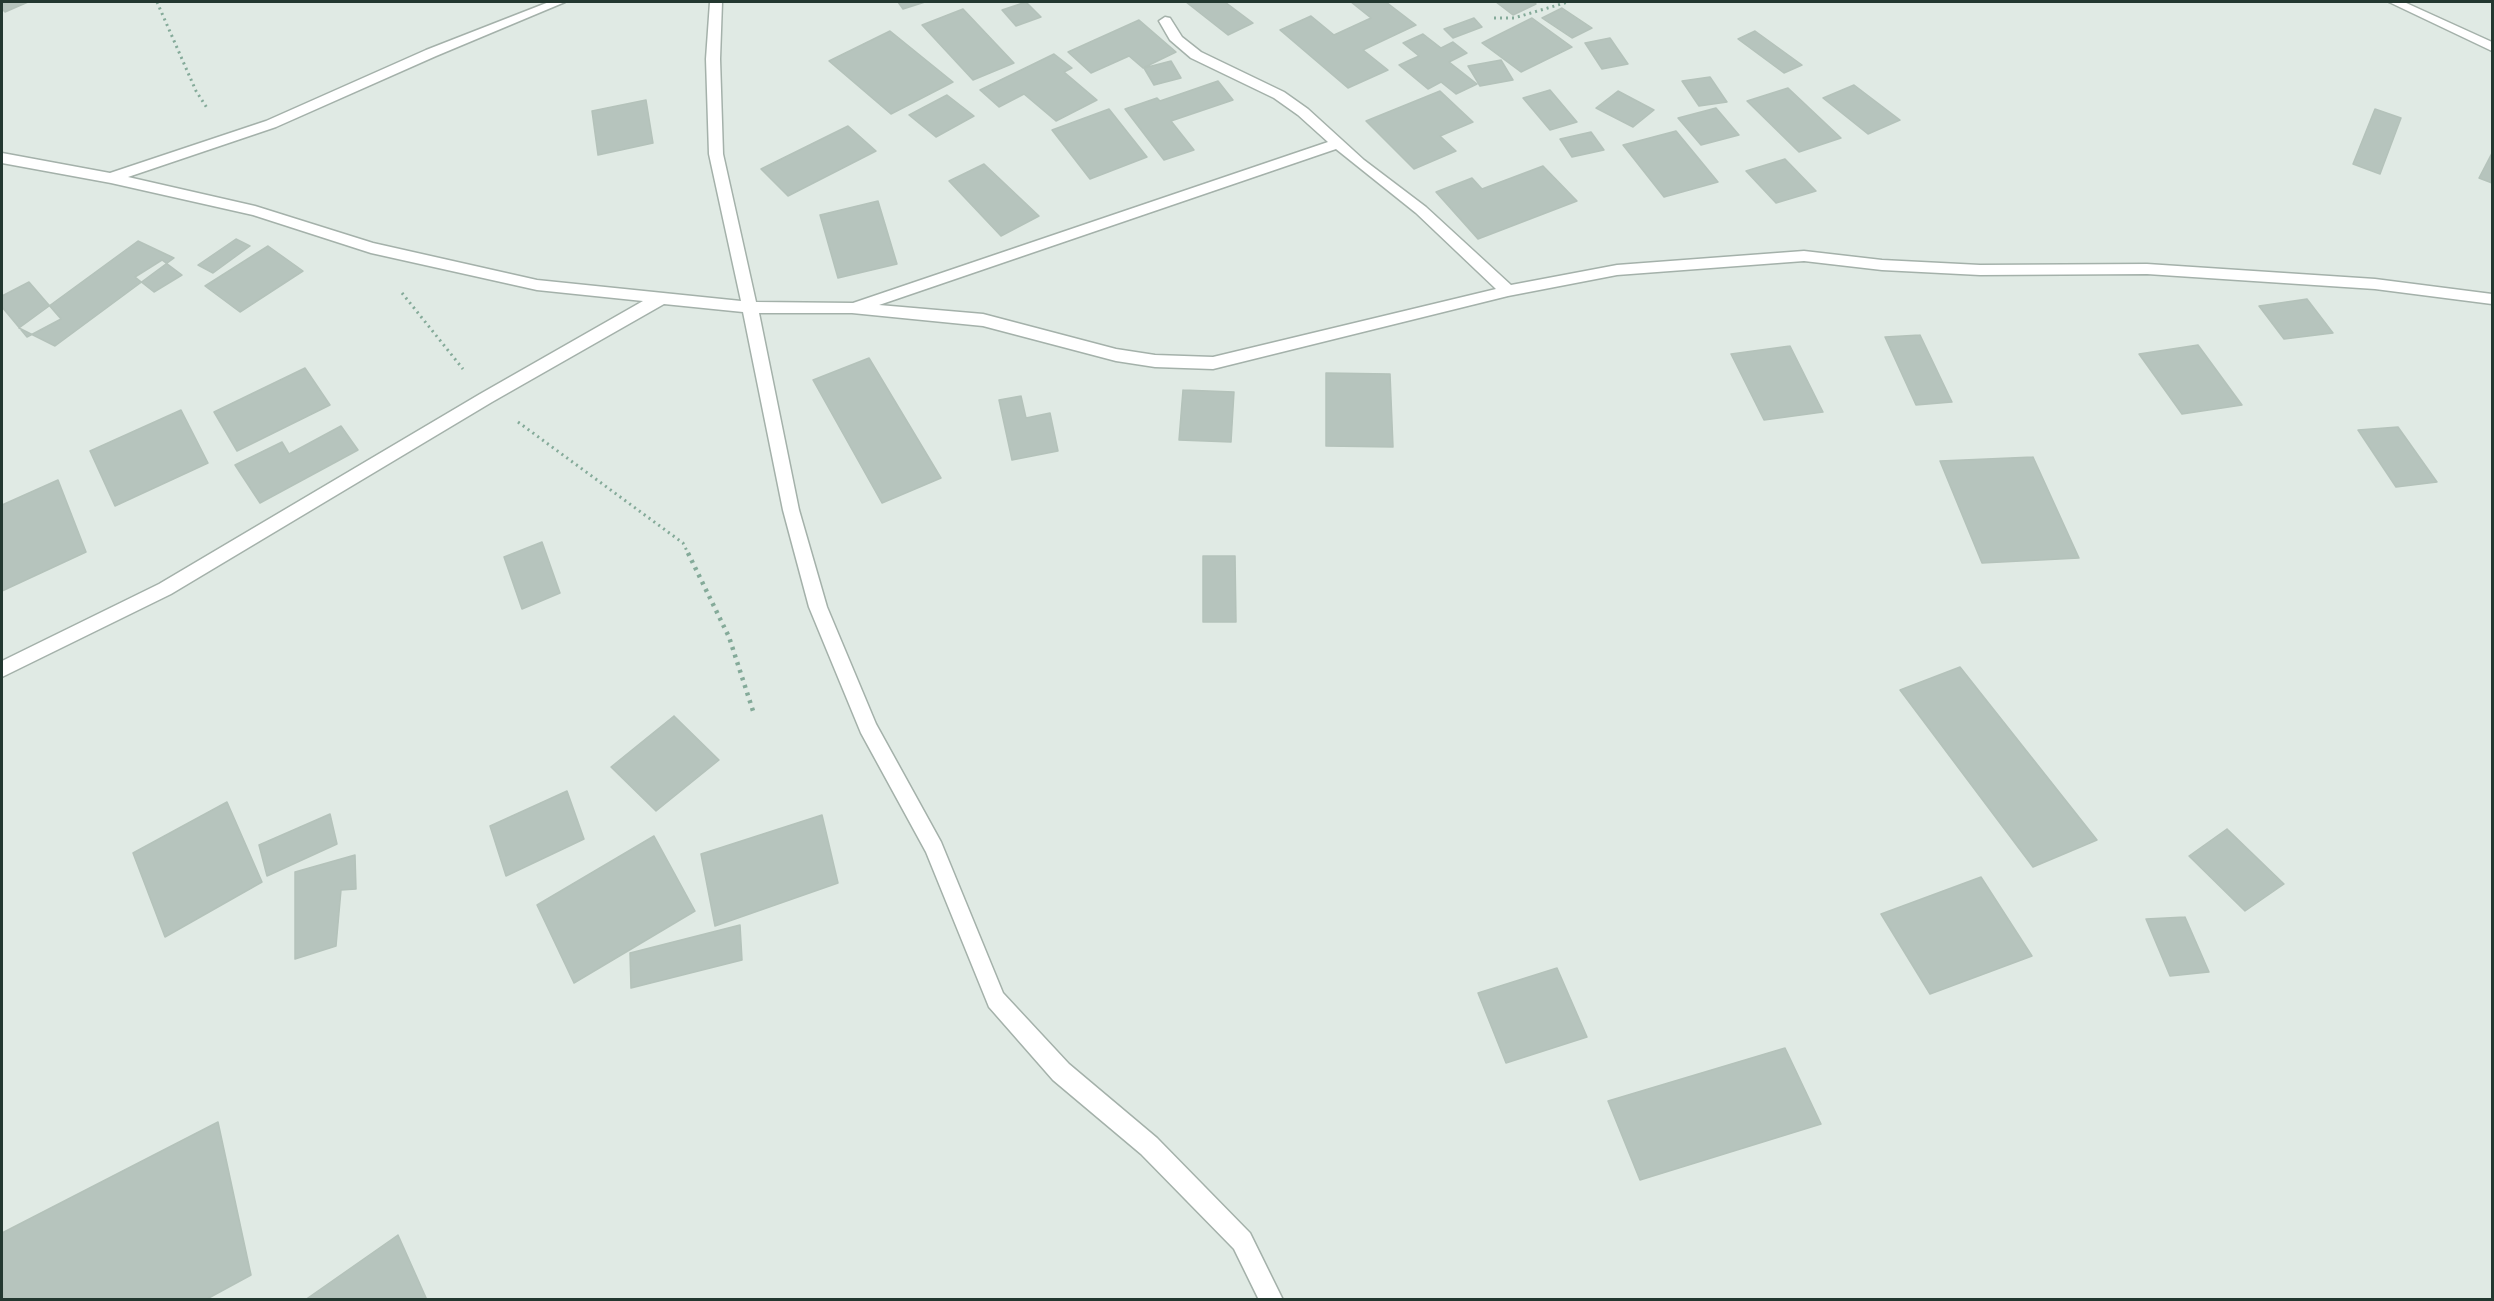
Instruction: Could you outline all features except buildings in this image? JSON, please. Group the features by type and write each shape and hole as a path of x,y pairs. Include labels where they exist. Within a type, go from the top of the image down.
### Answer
{"street":[{"path":"111,178 271,124 431,53 559,2"},
{"path":"716,2 713,59 716,154 791,510 818,607 868,727 934,848 996,1000 1061,1072 1149,1146 1242,1241 1272,1299"},
{"path":"2395,2 2493,47"},
{"path":"1166,21 1177,40 1196,54 1279,95 1303,111 1337,144 1421,210 1508,291"},
{"path":"852,308 1337,144"},
{"path":"2,158 111,178 255,212 371,248 537,285 750,308 852,308 983,320 1116,355 1155,361 1213,363 1508,291 1617,270 1804,256 1882,265 1980,270 2147,269 2352,282 2493,299"},
{"path":"2,669 165,589 486,398 663,297"}],"path":[{"path":"158,2 162,19 196,91 211,113 224,141"},
{"path":"1494,18 1514,18 1568,2"},
{"path":"371,248 400,291 486,398 683,543 729,637 754,714"}]}
